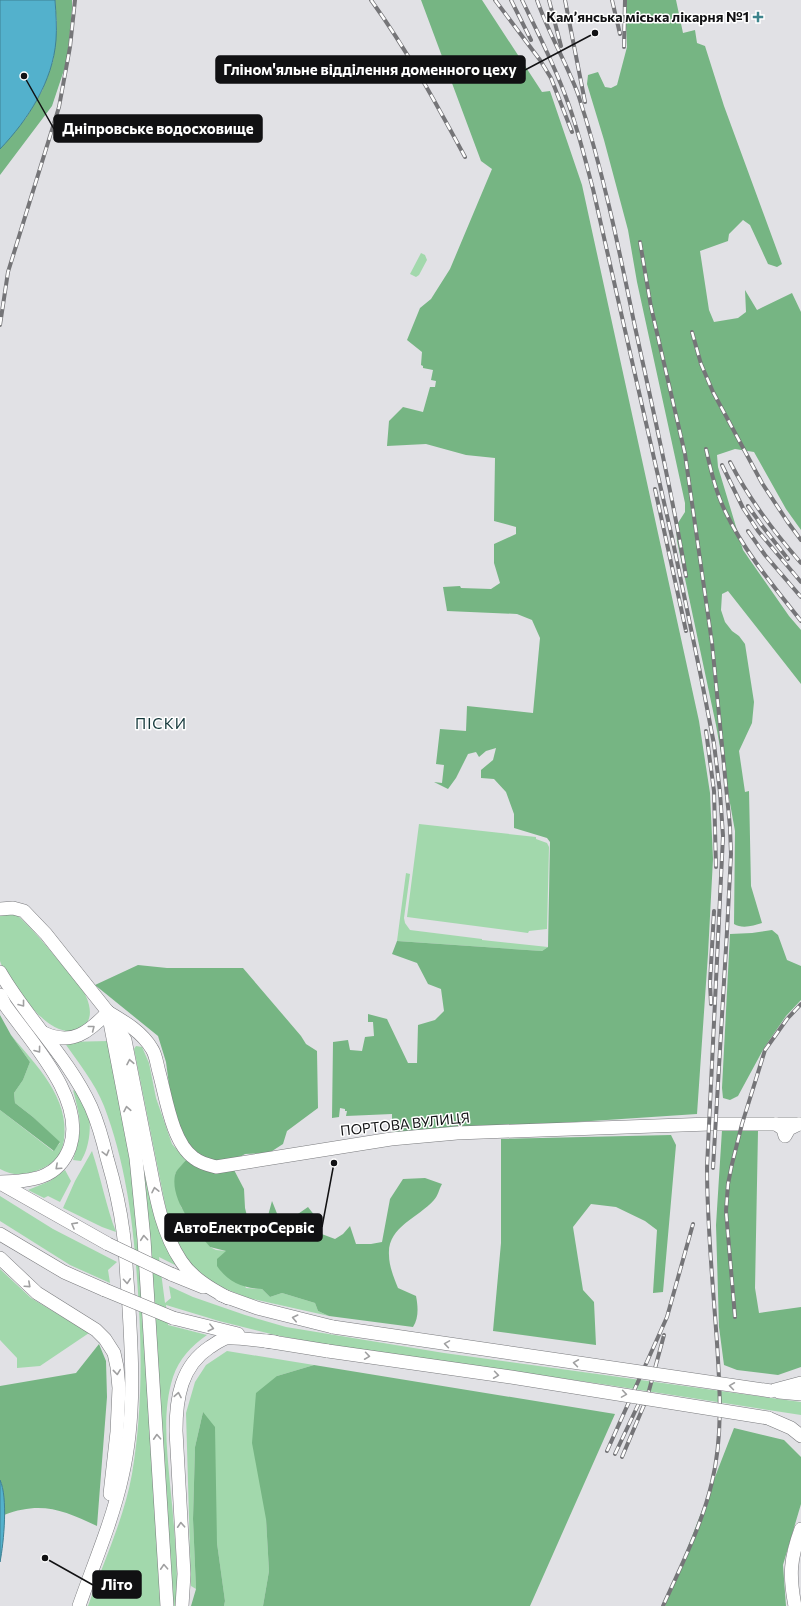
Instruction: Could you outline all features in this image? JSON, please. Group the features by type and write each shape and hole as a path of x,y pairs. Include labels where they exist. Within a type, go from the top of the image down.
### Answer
{"main road":[{"path":"0,909 13,908 24,912 46,934 108,1012 125,1040 162,1222 168,1237 182,1262 206,1286 228,1298"},
{"path":"0,972 44,1033 82,1090 98,1123 117,1195 123,1232 132,1340 132,1389 129,1435 122,1476 112,1514 79,1606"},
{"path":"0,995 5,1006 58,1080 71,1112 73,1132 71,1143 64,1161 51,1173 31,1180 0,1183"},
{"path":"44,1033 60,1038 78,1036 94,1027 108,1012"},
{"path":"108,1012 136,1158 144,1239 166,1606"},
{"name":"ПОРТОВА ВУЛИЦЯ","path":"108,1012 143,1035 153,1050 179,1139 186,1151 193,1158 204,1164 216,1167 391,1139 457,1133 710,1124 800,1124"},
{"path":"0,1183 108,1244 171,1274 228,1298 291,1318 333,1327 771,1391 801,1394"},
{"path":"0,1234 64,1272 173,1318 275,1342 328,1351 542,1382 801,1424"},
{"path":"0,1258 38,1293 96,1330 105,1339 114,1353 119,1388 113,1474 107,1512 94,1564"},
{"path":"182,1606 184,1574 176,1431 176,1414 179,1389 192,1363 199,1355 216,1342 226,1338 275,1342"},
{"path":"771,1391 801,1383"},
{"path":"768,1418 791,1428 801,1436"},
{"path":"795,1606 791,1571 792,1554 801,1530"},
{"path":"796,1542 794,1562 797,1575 801,1583"}],"green space":[{"path":"55,0 72,0 67,61 52,106 0,175 0,149 26,118 42,91 53,61 57,26"},
{"path":"421,0 482,0 542,92 550,91 582,185 699,721 710,793 713,859 697,1114 392,1134 392,1114 346,1116 347,1111 340,1108 339,1117 332,1118 333,1042 348,1040 350,1050 362,1051 365,1037 374,1036 373,1022 368,1022 368,1014 387,1019 408,1063 417,1063 418,1025 435,1020 444,1011 441,989 428,984 417,963 392,954 397,941 542,951 548,947 550,842 547,838 514,828 514,814 506,792 494,779 481,778 481,770 493,760 496,748 486,751 479,757 476,752 468,754 456,778 448,789 434,782 442,783 444,765 436,764 440,729 466,731 467,706 533,713 540,638 532,620 517,614 447,611 443,587 460,586 461,588 491,589 500,583 494,563 494,544 516,534 516,527 494,521 495,458 466,455 426,444 387,446 389,421 403,407 423,412 430,387 435,387 436,381 431,380 433,370 423,368 421,365 422,352 407,340 420,308 431,299 450,269 492,169 481,161"},
{"path":"625,0 676,0 683,33 695,30 697,43 705,46 724,106 782,264 777,267 768,264 750,225 743,220 729,234 728,241 700,251 709,310 714,322 738,318 746,312 745,290 757,310 792,293 801,312 801,530 786,509 754,452 735,449 717,455 718,467 743,550 789,616 801,630 801,684 728,591 722,594 721,610 725,622 745,644 754,702 752,723 739,751 745,792 749,791 751,886 762,923 748,926 737,926 734,924 735,831 716,725 677,541 676,526 685,512 685,503 637,282 628,230 604,140 587,84 588,75 598,72 605,87 611,88 617,85 627,47"},
{"path":"421,253 425,255 427,260 419,275 416,277 410,274"},
{"path":"419,824 536,837 536,839 547,843 549,847 547,929 529,931 528,933 407,917"},
{"path":"406,873 410,874 404,918 405,923 410,930 548,947 542,951 397,941"},
{"path":"15,913 41,939 85,994 90,1011 89,1020 83,1027 71,1031 59,1029 47,1022 24,999 1,964 0,914"},
{"path":"772,930 778,935 787,960 801,966 801,1000 786,1016 764,1048 738,1096 730,1100 723,1098 722,1088 730,934"},
{"path":"138,965 167,968 243,968 301,1036 306,1044 317,1051 318,1108 287,1131 283,1144 269,1153 245,1154 231,1162 214,1163 194,1153 182,1139 173,1115 166,1062 158,1036 95,985"},
{"path":"0,1015 11,1035 30,1062 23,1080 14,1093 15,1103 33,1117 60,1142 54,1151 0,1110"},
{"path":"11,1035 31,1058 49,1083 62,1110 64,1125 64,1140 58,1157 48,1166 27,1174 5,1172 0,1169 0,1110 53,1151 60,1143 33,1117 15,1103 14,1093 23,1080 30,1062"},
{"path":"109,1041 134,1178 162,1606 88,1606 119,1524 132,1474 136,1449 140,1400 140,1327 133,1234 123,1169 111,1127 100,1097 86,1073 64,1042"},
{"path":"119,1043 179,1267 159,1257 165,1303 171,1298 169,1286 193,1297 286,1327 444,1353 801,1402 801,1415 608,1385 323,1344 275,1335 219,1321 166,1305 168,1325 207,1335 191,1348 179,1364 173,1377 167,1403 166,1430 177,1575 177,1606 172,1606"},
{"path":"136,1046 142,1047 149,1063 156,1098 172,1144 186,1160 175,1174 181,1207 210,1247 216,1250 226,1251 246,1288 262,1289 270,1297 282,1293 315,1303 318,1311 329,1316 248,1298 211,1283 191,1264 177,1242 167,1214 134,1049"},
{"path":"73,1090 80,1095 85,1103 90,1123 88,1144 81,1161 73,1160 80,1133 80,1125"},
{"path":"722,1130 758,1131 755,1288 759,1313 801,1307 801,1367 778,1375 737,1370 724,1365 719,1327 716,1225"},
{"path":"671,1135 676,1145 663,1292 653,1293 657,1230 645,1221 616,1207 591,1204 573,1227 583,1290 594,1302 596,1345 493,1331 501,1243 501,1139"},
{"path":"92,1151 116,1232 102,1227 63,1208 75,1181"},
{"path":"186,1160 199,1168 233,1168 244,1189 245,1208 249,1224 258,1234 263,1234 272,1201 280,1221 295,1216 308,1207 315,1216 319,1233 335,1239 343,1234 350,1226 356,1244 382,1242 390,1199 403,1179 425,1178 442,1184 437,1197 398,1230 390,1245 390,1263 398,1288 416,1296 418,1308 413,1327 329,1316 318,1311 315,1303 282,1293 270,1297 262,1289 242,1286 231,1280 221,1272 217,1266 217,1259 226,1251 210,1247 185,1214 176,1194 174,1185 175,1175"},
{"path":"65,1170 71,1181 60,1202 48,1196 44,1198 28,1190 50,1181"},
{"path":"0,1196 53,1229 117,1262 108,1270 110,1283 70,1265 0,1221"},
{"path":"0,1269 31,1298 89,1333 40,1366 17,1368 17,1358 0,1340"},
{"path":"99,1344 106,1361 107,1397 97,1526 52,1509 29,1509 4,1515 3,1492 0,1480 0,1386 76,1373"},
{"path":"227,1351 314,1365 277,1376 266,1519 269,1571 263,1606 224,1606 225,1601 217,1543 203,1412 195,1447 193,1519 196,1589 191,1586 186,1413 195,1382 206,1365"},
{"path":"314,1365 615,1414 530,1606 263,1606 269,1571 266,1519 252,1443 256,1393 277,1376"},
{"path":"203,1412 215,1427 217,1543 225,1601 224,1606 191,1606 196,1589 193,1519 195,1447"},
{"path":"734,1428 784,1440 801,1457 801,1504 783,1565 786,1606 665,1606"}],"water":[{"path":"0,0 55,0 56,40 50,70 37,99 20,126 0,149"},
{"path":"0,1480 5,1508 3,1543 0,1562"}],"railway":[{"path":"0,325 8,272 59,107 70,47 75,0"},
{"path":"371,0 409,57 465,157"},
{"path":"495,0 540,60 551,78 572,132"},
{"path":"511,0 531,40"},
{"path":"522,0 562,87 578,133 593,189 673,542 714,744 720,792 723,836 707,1167 709,1233 719,1378 720,1412 718,1447 712,1482 703,1514 663,1606"},
{"path":"537,0 546,24 578,94 603,181 617,239 662,451 686,576"},
{"path":"549,0 561,46"},
{"path":"565,0 585,102"},
{"path":"612,0 620,34"},
{"path":"624,47 625,0"},
{"path":"640,242 651,307 685,454 712,643 730,827 731,854 713,1168"},
{"path":"692,332 701,364 713,392 762,483 801,540"},
{"path":"706,449 722,505 733,527 760,569 801,621"},
{"path":"730,462 737,476 762,515 801,563"},
{"path":"722,465 743,508 758,531 801,582"},
{"path":"655,489 686,631"},
{"path":"748,506 788,559"},
{"path":"748,531 765,555 801,597"},
{"path":"706,731 714,791 716,867"},
{"path":"711,1004 710,983 714,911"},
{"path":"735,1317 726,1211 728,1184 732,1164 742,1124 765,1050 787,1019 801,1004"},
{"path":"607,1451 667,1317 693,1224"},
{"path":"622,1457 647,1398 664,1335"},
{"path":"615,1454 639,1403"}],"place":[{"name":"Кам’янська міська лікарня №1","path":"758,17"},
{"name":"Гліном'яльне відділення доменного цеху","path":"595,33"},
{"name":"Дніпровське водосховище","path":"24,76"},
{"name":"АвтоЕлектроСервіс","path":"334,1163"},
{"name":"Літо","path":"45,1558"}],"district":[{"name":"ПІСКИ","path":"161,724"}]}
